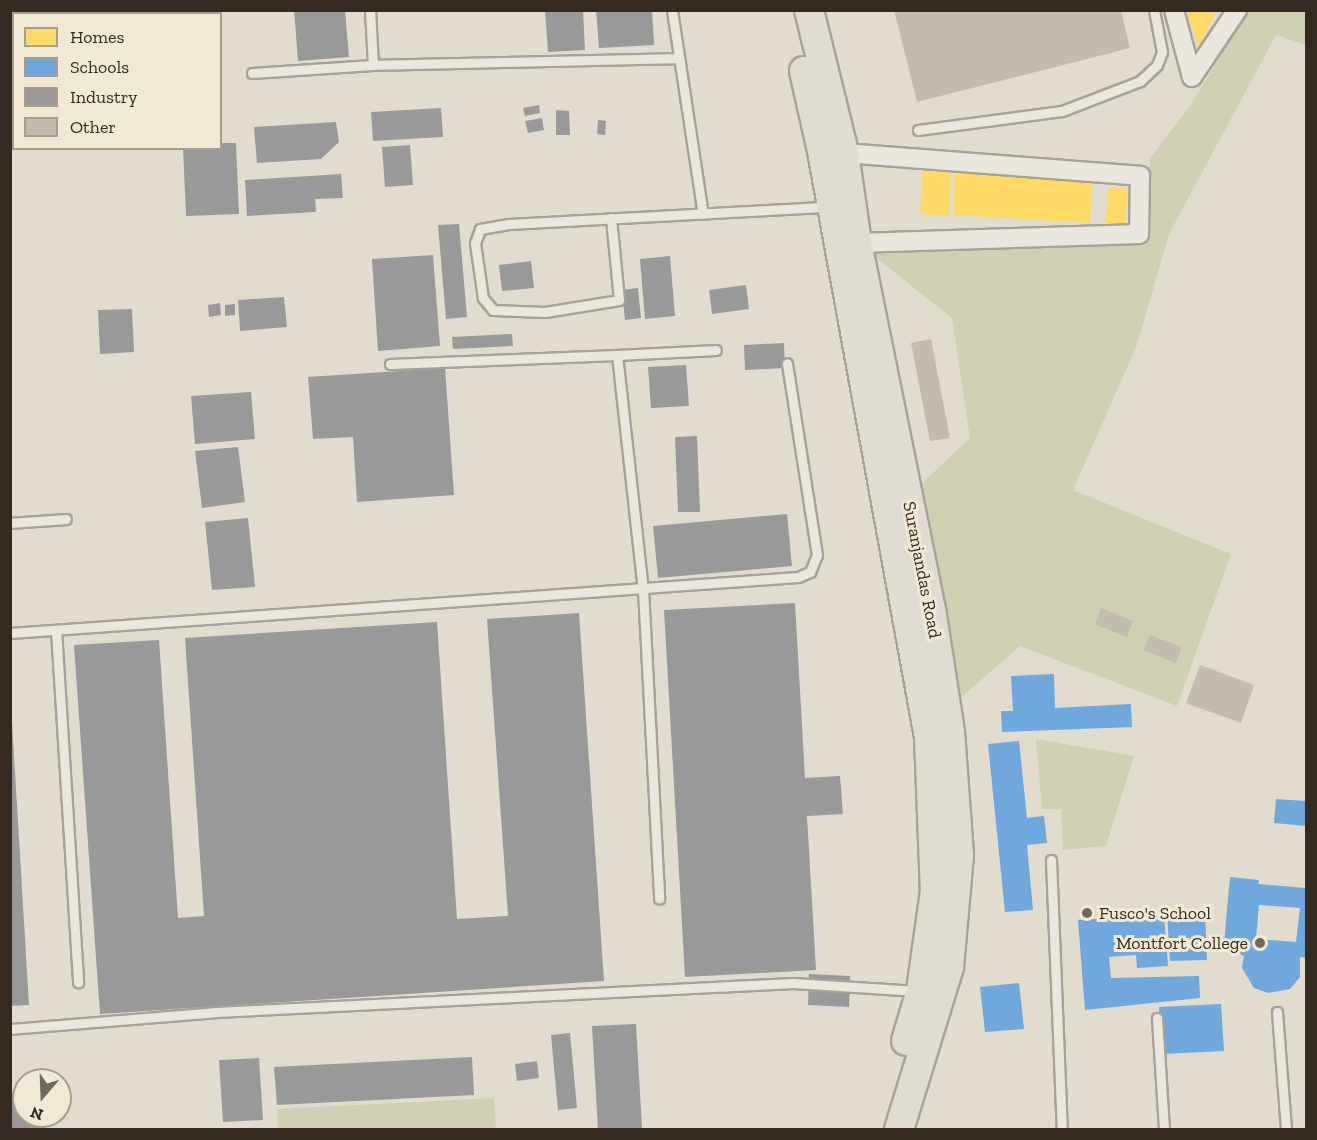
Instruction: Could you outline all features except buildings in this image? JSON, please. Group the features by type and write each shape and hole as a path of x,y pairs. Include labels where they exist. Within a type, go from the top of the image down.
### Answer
{"main road":[{"name":"Suranjandas Road","path":"791,10 841,206 929,737 935,891 921,991 879,1130"},
{"name":"Suranjandas Road","path":"809,10 844,153 841,206 856,243 932,620 950,732 959,855 949,967 898,1130"}],"street":[{"path":"1174,10 1192,77 1238,10"},
{"path":"844,153 1140,176 1139,234 856,243"}],"lane":[{"path":"370,10 373,65"},
{"path":"672,10 703,214"},
{"path":"918,130 1062,111 1140,81 1157,64 1161,52 1154,10"},
{"path":"252,73 373,65 679,58"},
{"path":"611,218 619,300 544,312 493,310 483,298 475,243 480,229 611,218 841,206"},
{"path":"390,364 716,350"},
{"path":"616,355 643,589 659,899"},
{"path":"10,633 798,577 815,566 817,555 787,363"},
{"path":"10,524 66,519"},
{"path":"56,630 78,981"},
{"path":"1051,860 1062,1130"},
{"path":"10,1029 216,1012 793,983 921,991"},
{"path":"1277,1012 1286,1130"},
{"path":"1157,1018 1164,1130"}],"green space":[{"path":"1248,11 1306,11 1306,45 1276,35 1169,234 1137,345 1073,490 1231,554 1177,706 1020,646 957,701 918,487 970,438 952,318 870,253 1145,243 1150,158 1190,106"},
{"path":"1036,739 1134,756 1106,846 1063,850 1061,809 1042,809"},
{"path":"494,1098 496,1129 278,1129 277,1109"}],"place":[{"name":"Fusco's School","path":"1087,913"},
{"name":"Montfort College","path":"1260,943"}]}
